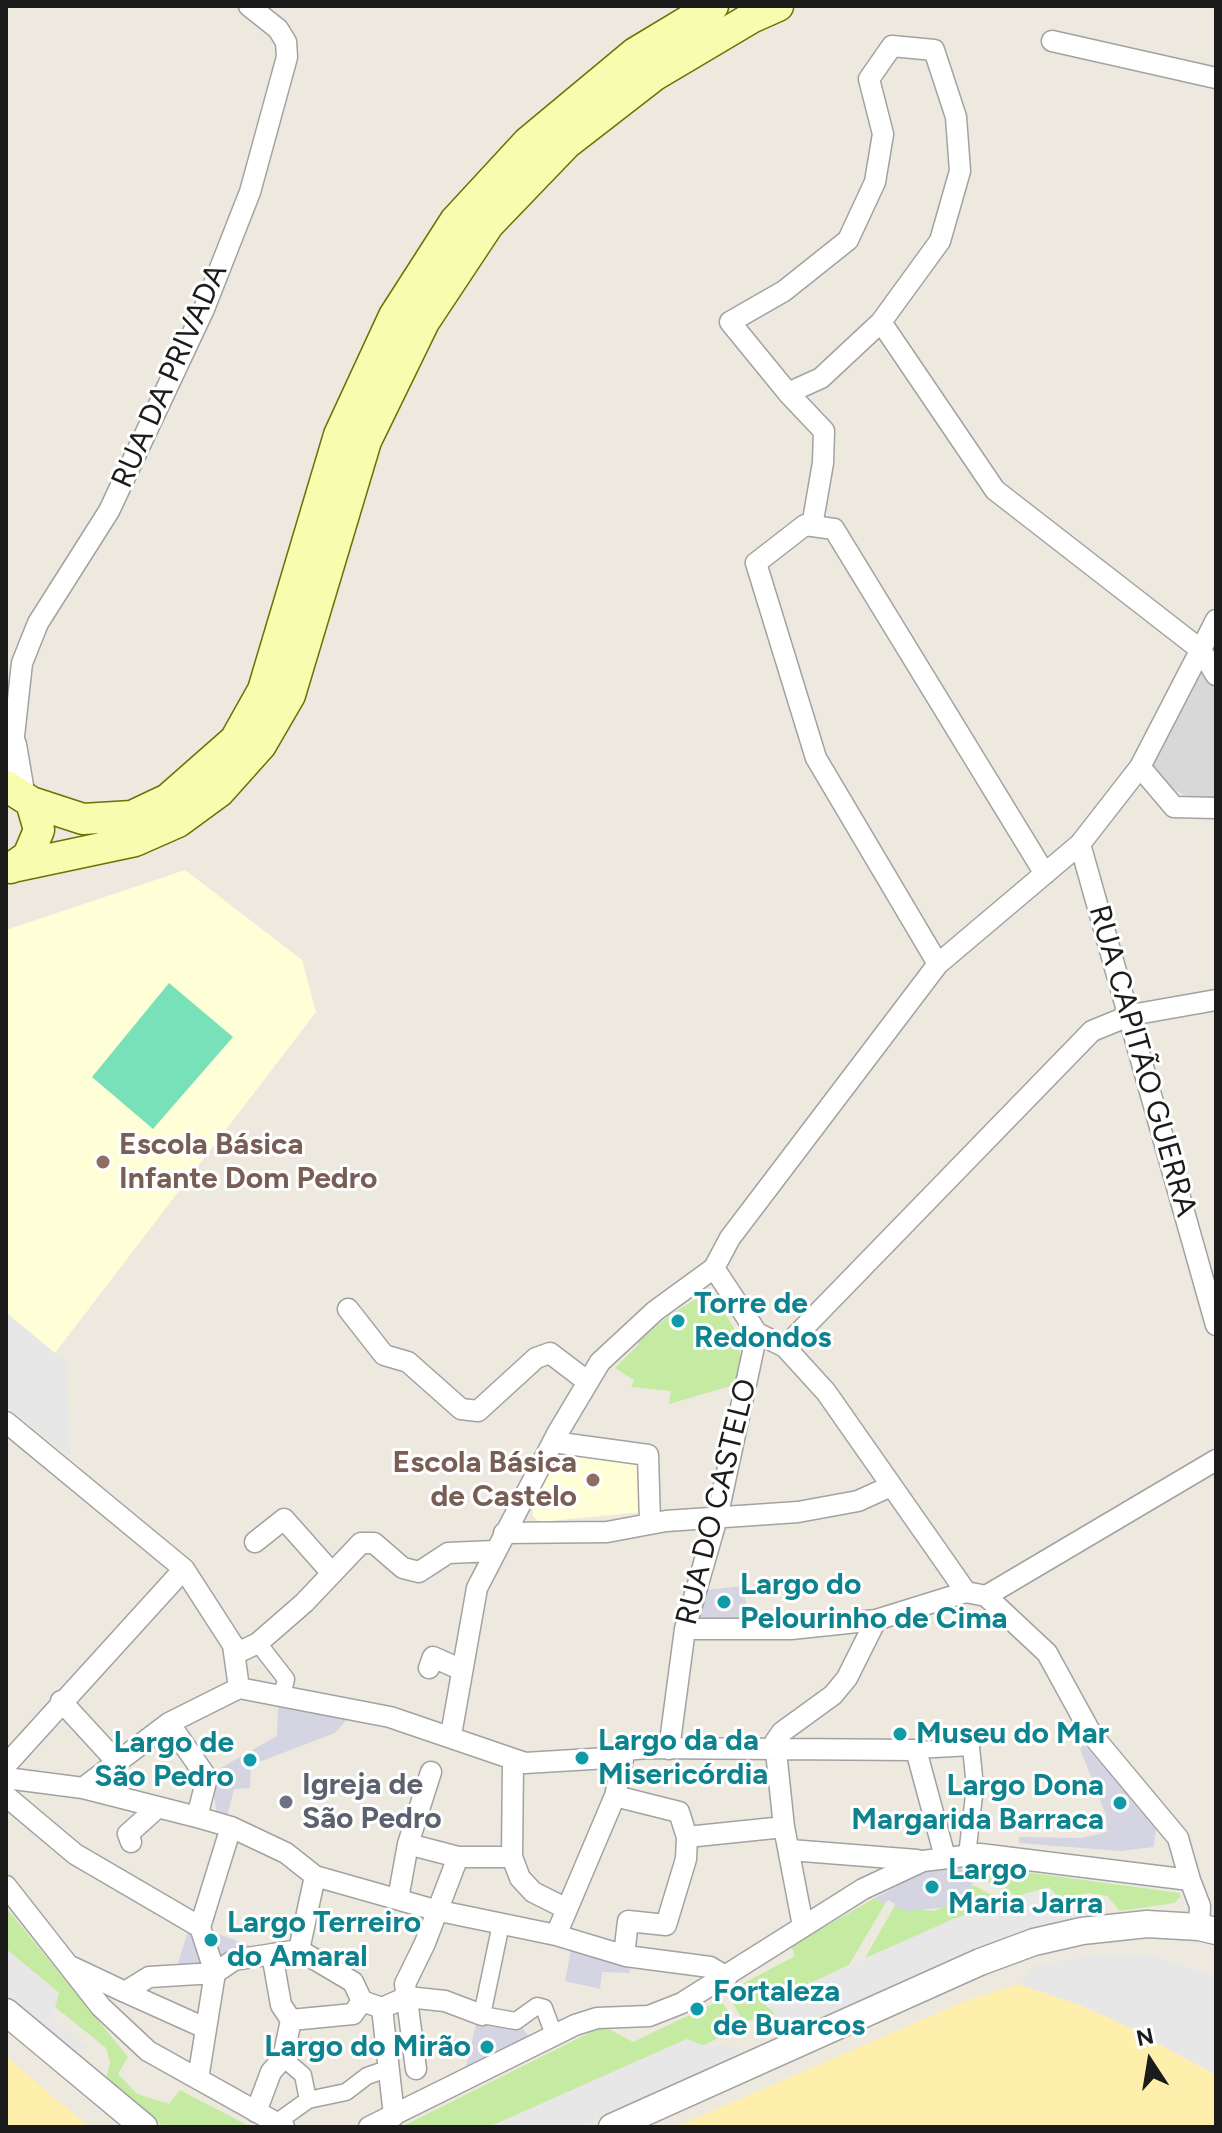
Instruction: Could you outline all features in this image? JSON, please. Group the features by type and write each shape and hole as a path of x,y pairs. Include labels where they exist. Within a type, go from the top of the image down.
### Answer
{"main road":[{"path":"19,793 83,819 132,816 168,799 235,740 263,690 339,435 394,316 455,221 528,142 635,53 713,6"},
{"path":"12,868 135,841 178,822 219,792 261,745 290,695 366,441 424,322 489,224 566,144 655,75 751,18 778,6"},
{"path":"12,868 36,844 37,815 19,793"}],"street":[{"name":"RUA DA PRIVADA","path":"10,750 22,663 38,623 109,511 204,309 250,192 287,57 286,42 278,29 249,6"},
{"path":"1052,41 1216,78"},
{"path":"788,393 821,378 881,322 940,241 960,171 956,117 934,50 892,46 869,79 883,134 875,182 848,240 784,291 730,322 788,393 824,431 823,463 812,526"},
{"path":"881,322 995,490 1201,650 1216,675"},
{"path":"938,964 816,758 756,563 805,525 834,529 1045,874"},
{"path":"451,1735 477,1588 553,1442 600,1362 655,1311 714,1268 730,1238 938,964 1080,844 1140,767 1216,623"},
{"path":"10,750 19,793"},
{"path":"1140,767 1174,807 1216,808"},
{"name":"RUA CAPITÃO GUERRA","path":"1080,844 1131,1015 1216,1325"},
{"path":"785,1347 1092,1031 1131,1015 1216,1000"},
{"path":"612,2127 980,1962 1082,1931 1170,1925 1208,1929 1178,1838 1171,1826 1092,1735 1047,1653 976,1594 891,1486 826,1392 785,1347 757,1333 714,1268"},
{"path":"348,1309 384,1355 408,1362 461,1409 478,1411 536,1358 550,1353 588,1382"},
{"name":"RUA DO CASTELO","path":"669,1749 685,1629 717,1518 757,1333"},
{"path":"6,1422 184,1569 233,1645 239,1688"},
{"path":"553,1442 648,1455 650,1523"},
{"path":"685,1629 791,1629 876,1620 976,1594 1216,1460"},
{"path":"235,1654 258,1643 304,1603 361,1543 374,1543 403,1568 419,1572 448,1553 499,1542 607,1532 650,1523 813,1509 858,1501 891,1486"},
{"path":"255,1542 284,1519 331,1572"},
{"path":"6,1765 184,1569"},
{"path":"803,1926 784,1827 775,1742 782,1732 833,1695 847,1678 876,1620"},
{"path":"258,1643 284,1688"},
{"path":"429,1668 433,1657 462,1670"},
{"path":"83,1788 169,1723 206,1704 239,1688 284,1688 451,1735 473,1747 513,1761 608,1758 625,1750 916,1750 971,1747 975,1787 967,1855"},
{"path":"61,1701 117,1762"},
{"path":"169,1723 207,1778 197,1817"},
{"path":"556,1935 615,1796 625,1750"},
{"path":"916,1750 945,1857"},
{"path":"513,1761 512,1857 520,1878 533,1892 565,1908"},
{"path":"398,1899 408,1844 431,1772"},
{"path":"6,1778 83,1788 197,1817 231,1827 286,1853 315,1876 435,1910 556,1935 624,1955 710,1967 727,1977"},
{"path":"6,1796 75,1854 200,1927"},
{"path":"615,1796 679,1812 687,1837 686,1859 666,1925 628,1921 624,1955"},
{"path":"131,1842 128,1834 157,1808"},
{"path":"198,2079 215,1973 200,1927 231,1827"},
{"path":"687,1837 784,1827"},
{"path":"408,1844 458,1857 512,1857"},
{"path":"790,1850 923,1861"},
{"path":"369,2127 554,2035 597,2018 649,2016 682,2003 890,1873 923,1861 967,1855 1190,1880"},
{"path":"416,2069 405,1984 425,1943 435,1910 458,1857"},
{"path":"299,1950 315,1876"},
{"path":"6,1886 101,2007 148,2051 280,2125 308,2100 346,2092 367,2076 387,2069"},
{"path":"482,2015 501,1924"},
{"path":"125,1992 149,1977 215,1973 234,1960 299,1950 353,1982 362,2001 382,2008 407,1997 445,2001 482,2015 516,2021 537,2006 544,2008 554,2035"},
{"path":"256,2112 271,2072 283,2058 291,2020 281,2005 272,1954"},
{"path":"67,1965 205,2028"},
{"path":"291,2020 353,2014 362,2001"},
{"path":"382,2008 394,2116"},
{"path":"6,2012 144,2127"},
{"path":"283,2058 303,2075 308,2100"}],"shaded area":[{"path":"1216,640 1216,796 1195,801 1160,782 1150,765"},
{"name":"Escola Básica Infante Dom Pedro","path":"185,870 302,960 316,1012 55,1353 6,1312 6,930"},
{"path":"6,1314 66,1362 70,1456 6,1406"},
{"name":"Escola Básica de Castelo","path":"563,1447 641,1459 642,1512 539,1522 533,1516 532,1501"},
{"name":"Largo do Pelourinho de Cima","path":"744,1586 748,1622 700,1617 706,1590"},
{"name":"Largo de São Pedro","path":"278,1707 350,1716 335,1733 251,1765 250,1788 234,1789 227,1817 217,1814 212,1785 217,1770 277,1736"},
{"name":"Largo Dona Margarida Barraca","path":"1084,1745 1147,1812 1156,1828 1154,1847 1120,1851 1019,1843 1019,1837 1082,1838 1107,1832 1106,1815 1080,1749"},
{"name":"Largo Maria Jarra","path":"936,1865 980,1866 970,1889 948,1907 908,1911 894,1907 895,1904 888,1900 885,1904 875,1898"},
{"path":"1049,1887 1068,1908 1083,1906 1082,1918 982,1947 796,2030 764,2004 953,1919"},
{"name":"Largo Terreiro do Amaral","path":"191,1921 200,1927 272,1954 175,1973"},
{"path":"572,1945 629,1962 630,1973 602,1972 600,1989 565,1981"},
{"path":"6,1949 59,1993 51,2018 87,2047 75,2054 6,1997"},
{"path":"1104,1954 1150,1955 1216,1977 1216,2075 1079,2004 1019,1984 1035,1965"},
{"name":"Largo do Mirão","path":"513,2014 528,2036 466,2067 477,2019"},
{"path":"687,2039 702,2045 731,2045 744,2053 580,2127 489,2127"}],"green space":[{"path":"169,983 233,1037 153,1129 92,1077"},
{"path":"704,1294 715,1297 734,1328 741,1357 741,1383 669,1404 671,1391 631,1387 634,1380 615,1368 639,1344 637,1342 670,1315"},
{"path":"980,1866 1180,1893 1180,1897 1174,1903 1120,1911 1107,1896 1090,1893 1059,1899 1049,1887 1017,1896 977,1877"},
{"path":"973,1885 992,1895 995,1903 865,1958 894,1907 934,1911 956,1902"},
{"path":"875,1898 885,1904 849,1965 765,2004 775,2014 748,2021 740,2016 727,1992 795,1956 791,1946"},
{"path":"8,1910 128,2057 118,2074 137,2094 169,2104 180,2090 251,2127 164,2127 106,2079 110,2063 106,2048 55,2007 59,1993 6,1949"},
{"path":"721,2000 733,2019 733,2031 702,2046 687,2039 489,2127 401,2127 603,2026 633,2042"}],"sand":[{"path":"1019,1984 1122,2024 1216,2075 1216,2127 676,2127 970,1999"},
{"path":"6,2056 60,2103 90,2127 6,2127"}],"place":[{"name":"Escola Básica Infante Dom Pedro","path":"103,1162"},
{"name":"Torre de Redondos","path":"678,1321"},
{"name":"Escola Básica de Castelo","path":"593,1480"},
{"name":"Largo do Pelourinho de Cima","path":"724,1602"},
{"name":"Museu do Mar","path":"900,1734"},
{"name":"Largo da da Misericórdia","path":"582,1758"},
{"name":"Largo de São Pedro","path":"250,1760"},
{"name":"Igreja de São Pedro","path":"286,1802"},
{"name":"Largo Dona Margarida Barraca","path":"1120,1803"},
{"name":"Largo Maria Jarra","path":"932,1887"},
{"name":"Largo Terreiro do Amaral","path":"211,1940"},
{"name":"Fortaleza de Buarcos","path":"697,2009"},
{"name":"Largo do Mirão","path":"487,2047"}]}
